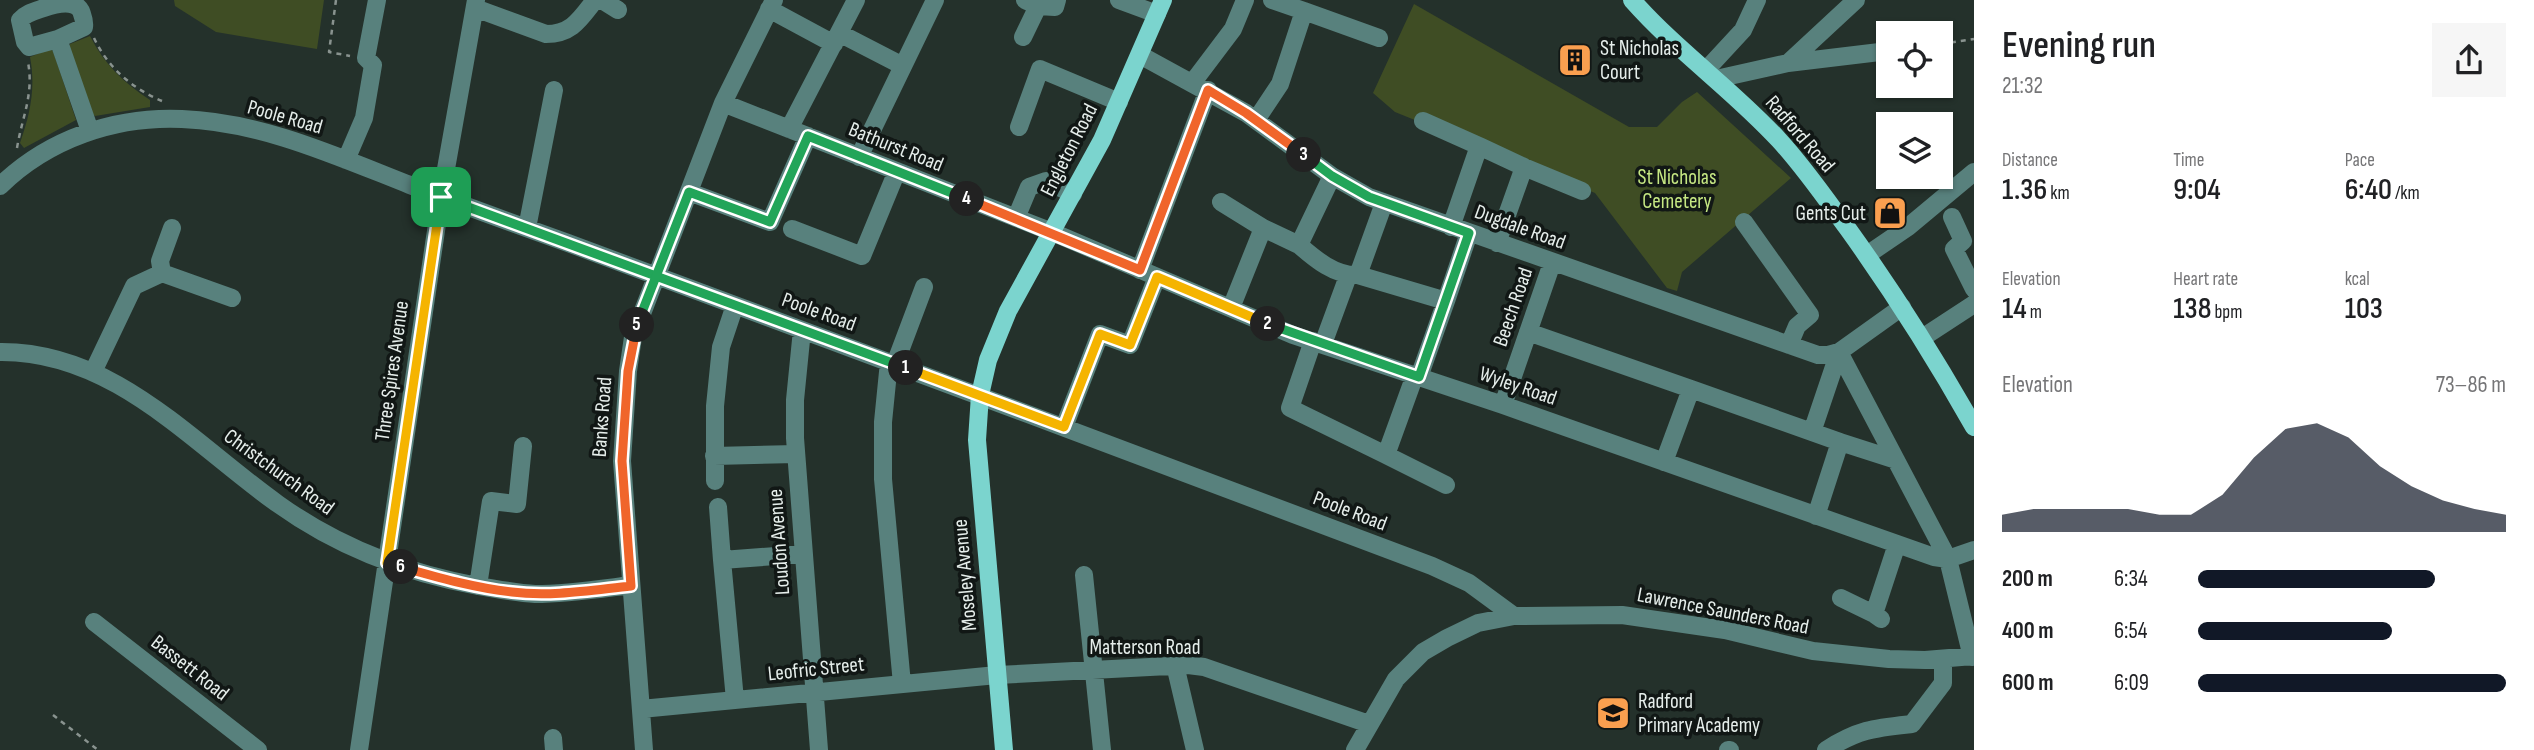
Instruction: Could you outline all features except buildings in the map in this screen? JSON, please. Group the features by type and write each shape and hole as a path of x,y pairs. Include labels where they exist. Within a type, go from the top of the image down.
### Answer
{"main road":[{"name":"Radford Road","path":"1632,0 1782,143 1867,255 1922,338 1974,427"},
{"name":"Engleton Road","path":"980,395 988,360 1008,311 1102,139 1160,7"},
{"name":"Moseley Avenue","path":"980,395 977,440 1004,750"}],"street":[{"path":"73,0 79,4 85,20 84,27 58,39 29,47 25,42 20,20 26,14 73,0"},
{"path":"346,160 364,118 373,65 366,58 377,0"},
{"path":"476,4 546,34 558,34 575,26 595,0"},
{"path":"602,0 618,10"},
{"path":"789,129 856,0"},
{"path":"859,157 935,0"},
{"path":"1023,37 1031,3 1055,7 1057,0"},
{"path":"1119,0 1160,7"},
{"path":"1064,427 1100,334 1130,345 1201,86 1233,29 1245,0"},
{"path":"1272,0 1379,38"},
{"path":"1711,75 1743,30 1757,0"},
{"path":"1788,63 1856,0"},
{"name":"Three Spires Avenue","path":"359,750 441,197 476,4"},
{"path":"771,4 836,39 903,66"},
{"name":"Banks Road","path":"644,750 622,461 633,337 723,103 771,4"},
{"path":"1256,120 1280,84 1304,11"},
{"path":"58,39 90,131"},
{"path":"1711,75 1876,52"},
{"name":"Dugdale Road","path":"1140,55 1201,86 1256,120 1353,190 1552,263 1818,355 1839,352"},
{"path":"1019,127 1040,69 1119,102"},
{"path":"527,228 554,90"},
{"name":"Bathurst Road","path":"723,103 1052,232"},
{"name":"Poole Road","path":"0,186 19,169 41,155 90,131 121,123 183,119 272,134 980,395 1432,566 1469,583 1514,616"},
{"path":"1423,121 1582,191"},
{"path":"689,192 770,222 808,136"},
{"path":"1451,227 1479,146"},
{"path":"1497,243 1524,167"},
{"path":"792,229 862,256 897,172"},
{"path":"1867,255 1908,227 1974,172"},
{"path":"1299,245 1332,176"},
{"path":"1016,218 1029,187 1046,181 1073,194"},
{"path":"1221,201 1264,229 1299,245 1317,260 1353,275 1446,302"},
{"path":"1384,203 1290,408 1446,485"},
{"path":"1952,218 1963,241 1954,249 1974,289"},
{"path":"1744,222 1810,315 1797,326 1789,345"},
{"path":"162,273 160,261 172,229"},
{"path":"1231,308 1264,229"},
{"name":"Wyley Road","path":"1052,232 1318,343 1503,405 1934,557 1948,559"},
{"path":"1386,455 1446,302 1469,233"},
{"name":"Beech Road","path":"1503,405 1552,263"},
{"path":"93,372 134,285 162,273 232,298"},
{"path":"902,684 883,479 883,422 892,363 924,288"},
{"path":"1922,338 1974,304"},
{"path":"715,481 714,456 721,347 735,305"},
{"path":"1812,432 1839,352 1902,307"},
{"name":"Loudon Avenue","path":"802,330 795,400 796,454 819,750"},
{"path":"1528,332 1896,460"},
{"name":"Christchurch Road","path":"0,352 50,356 93,372 164,415 278,504 341,543 387,563 510,592 537,594 631,586"},
{"path":"1839,352 1948,559 1973,657"},
{"path":"1664,462 1691,389"},
{"path":"1816,516 1840,442"},
{"path":"478,586 491,501 517,504 523,446"},
{"path":"714,456 796,454"},
{"path":"718,507 735,700"},
{"path":"1841,598 1878,617 1897,544"},
{"path":"1948,559 1974,550"},
{"path":"722,560 803,554"},
{"path":"1084,575 1102,750"},
{"name":"Lawrence Saunders Road","path":"1355,750 1395,679 1423,652 1478,623 1514,616 1622,615 1725,630 1813,651 1889,659 1973,657"},
{"name":"Bassett Road","path":"94,622 258,750"},
{"path":"1826,750 1849,743 1867,729 1912,724 1943,683 1943,659"},
{"path":"1175,665 1195,750"},
{"name":"Matterson Road","path":"997,675 1175,665 1204,667 1368,724"},
{"name":"Leofric Street","path":"641,709 997,675"}],"path":[{"path":"335,0 329,52 350,57"},
{"path":"84,27 93,35 103,54 125,79 149,96 169,104 183,119"},
{"path":"1953,42 1974,39"},
{"path":"19,169 17,145 30,88 27,55 29,47"},
{"path":"53,715 97,750"}],"green space":[{"path":"174,0 324,0 317,49 216,32 175,6"},
{"name":"St Nicholas Cemetery","path":"1414,4 1629,127 1657,127 1682,102 1697,92 1791,178 1682,272 1677,291 1667,288 1595,193 1395,112 1373,93"},
{"path":"90,36 116,72 150,100 150,107 95,116 92,114 69,48 70,44"},
{"path":"50,49 53,51 76,120 24,148 20,143 31,101 30,57"}],"place":[{"name":"St Nicholas Court","path":"1575,60"},
{"name":"Gents Cut","path":"1890,213"},
{"name":"Radford Primary Academy","path":"1613,713"}],"route":[{"path":"441,197 387,563 462,584 537,594 631,586 622,461 633,337 645,304 656,276 689,192 770,222 808,136 1052,232 1140,270 1208,90 1246,113 1353,190 1469,233 1419,377 1293,335 1157,277 1130,345 1100,334 1064,427 656,276 527,228 441,197"}]}
